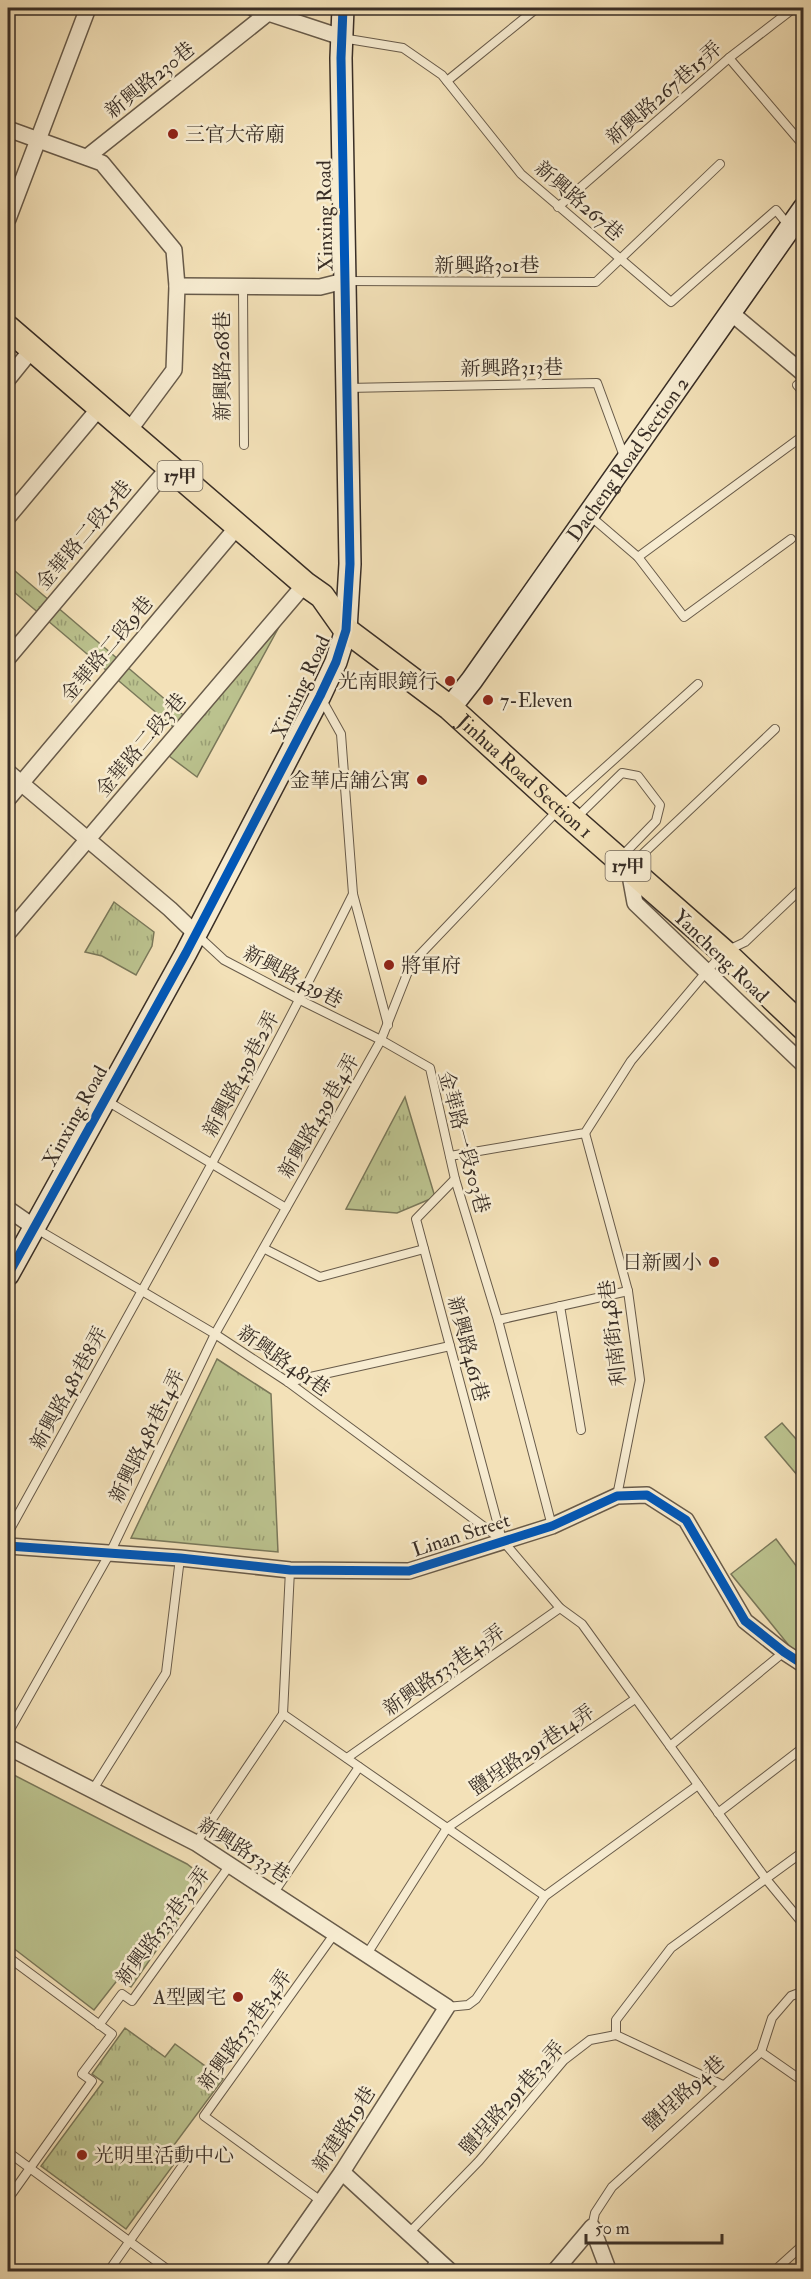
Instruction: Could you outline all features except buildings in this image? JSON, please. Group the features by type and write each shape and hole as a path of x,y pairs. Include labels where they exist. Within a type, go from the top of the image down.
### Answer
{"main road":[{"name":"17甲","path":"8,328 305,584 322,596 346,630"},
{"name":"Jinhua Road Section 1","path":"346,630 450,708 724,952 804,1028"}],"street":[{"path":"8,219 88,8"},
{"name":"Xinxing Road","path":"8,1275 196,934 320,696 336,662 346,630 350,564 340,37 343,8"},
{"name":"新興路230巷","path":"87,157 261,10 340,37"},
{"path":"8,129 102,163 174,250 177,286 174,370 129,432"},
{"name":"Dacheng Road Section 2","path":"450,708 804,208"},
{"name":"新興路268巷","path":"177,286 320,287 344,282"},
{"path":"730,312 804,374"},
{"path":"8,379 33,348"},
{"path":"8,517 101,406"},
{"name":"金華路二段15巷","path":"8,658 169,467"},
{"name":"金華路二段9巷","path":"8,799 238,526"},
{"name":"金華路二段3巷","path":"8,933 305,584"},
{"path":"8,772 170,909 196,934"},
{"name":"Yancheng Road","path":"624,863 635,903 804,1065"},
{"path":"8,1209 34,1227"},
{"name":"Linan Street","path":"8,1546 180,1558 290,1570 409,1571 552,1526 617,1496 647,1495 686,1520 745,1621 804,1665"},
{"name":"新興路533巷","path":"8,1747 196,1843 447,2007"},
{"name":"新建路19巷","path":"272,2271 342,2172 447,2007"},
{"path":"342,2172 451,2271"},
{"path":"592,2227 609,2271"},
{"name":"鹽埕路94巷","path":"554,2271 592,2227"}],"lane":[{"path":"447,81 537,8"},
{"name":"新興路267巷15弄","path":"558,207 729,58 794,8"},
{"name":"新興路267巷","path":"340,37 403,48 442,75 521,174 672,302 776,210 790,227"},
{"path":"729,58 804,146"},
{"name":"新興路301巷","path":"344,282 596,282 720,164"},
{"name":"新興路268巷","path":"243,286 244,446"},
{"path":"804,380 797,385 804,393"},
{"name":"新興路313巷","path":"346,388 597,383 625,460"},
{"path":"638,557 804,435"},
{"path":"587,514 638,557 684,617 791,539"},
{"path":"381,1040 411,964 698,684"},
{"path":"320,696 341,734 353,894 388,1025"},
{"path":"624,863 775,729"},
{"path":"567,814 622,773 638,776 660,805 656,821 624,863"},
{"path":"450,1155 585,1132 631,1061 707,970 724,952 745,942 804,886"},
{"name":"新興路439巷2弄","path":"142,1290 300,1000 353,894"},
{"name":"新興路439巷","path":"196,934 224,960 381,1040"},
{"name":"金華路一段503巷","path":"381,1040 430,1068 455,1179 498,1320 552,1526"},
{"name":"新興路439巷4弄","path":"265,1249 381,1040"},
{"path":"104,1099 286,1208"},
{"name":"利南街148巷","path":"585,1132 628,1291 640,1380 617,1496"},
{"name":"新興路461巷","path":"455,1179 416,1220 502,1540"},
{"name":"新興路481巷","path":"34,1227 215,1334 288,1382 502,1540"},
{"path":"265,1249 320,1277 424,1249"},
{"name":"新興路481巷14弄","path":"8,1733 110,1553 215,1334 265,1249"},
{"name":"新興路481巷8弄","path":"8,1533 142,1290"},
{"path":"498,1320 628,1291"},
{"path":"560,1306 581,1430"},
{"path":"288,1382 450,1346"},
{"path":"502,1540 560,1608 582,1624 766,1879 804,1925"},
{"path":"92,1791 166,1673 180,1558"},
{"path":"196,1843 283,1714 290,1570"},
{"name":"新興路533巷43弄","path":"347,1758 560,1608"},
{"path":"670,1746 784,1652"},
{"name":"鹽埕路291巷14弄","path":"447,1828 635,1699"},
{"path":"283,1714 545,1896"},
{"path":"718,1813 804,1747"},
{"path":"273,1894 359,1767"},
{"path":"447,2007 468,2005 476,1999 545,1896 698,1785"},
{"path":"367,1953 447,1828"},
{"path":"723,2085 616,2035 616,2020 670,1948 804,1851"},
{"name":"新興路533巷32弄","path":"99,2025 122,1994 132,2001 230,1865"},
{"name":"新興路533巷34弄","path":"321,2201 204,2116 335,1933"},
{"path":"8,2199 92,2081 82,2074 112,2034 9,1961"},
{"path":"804,1991 791,1996 772,2018 761,2052 804,2082"},
{"name":"鹽埕路291巷32弄","path":"409,2232 479,2161 564,2060 590,2040 616,2035"},
{"name":"鹽埕路94巷","path":"592,2227 595,2213 612,2187 761,2052"},
{"path":"8,2152 171,2271"},
{"path":"108,2271 185,2162"},
{"path":"773,2271 804,2244"},
{"path":"427,2271 437,2258"}],"green space":[{"path":"8,565 195,725 279,627 197,777 169,756 185,737 8,587"},
{"path":"114,902 154,932 152,946 136,975 102,956 85,952"},
{"path":"405,1097 435,1197 397,1213 346,1209"},
{"path":"217,1359 271,1394 278,1552 131,1538"},
{"path":"782,1423 803,1447 803,1482 765,1437"},
{"path":"776,1539 803,1575 803,1647 795,1653 731,1574"},
{"path":"8,1772 187,1864 206,1879 131,1987 119,1978 94,2010 8,1944"},
{"path":"125,2028 165,2057 175,2044 223,2079 171,2149 180,2156 126,2229 41,2166 103,2082 92,2074"}],"cycle path":[{"path":"8,1275 186,953 320,696 336,662 346,630 350,564 341,58 343,8"},
{"path":"8,1546 180,1558 290,1570 409,1571 552,1526 617,1496 647,1495 686,1520 745,1621 804,1665"}],"place":[{"name":"三官大帝廟","path":"173,134"},
{"name":"光南眼鏡行","path":"450,681"},
{"name":"7-Eleven","path":"488,700"},
{"name":"金華店舖公寓","path":"422,780"},
{"name":"將軍府","path":"389,965"},
{"name":"日新國小","path":"714,1262"},
{"name":"A型國宅","path":"238,1997"},
{"name":"光明里活動中心","path":"82,2155"}]}
